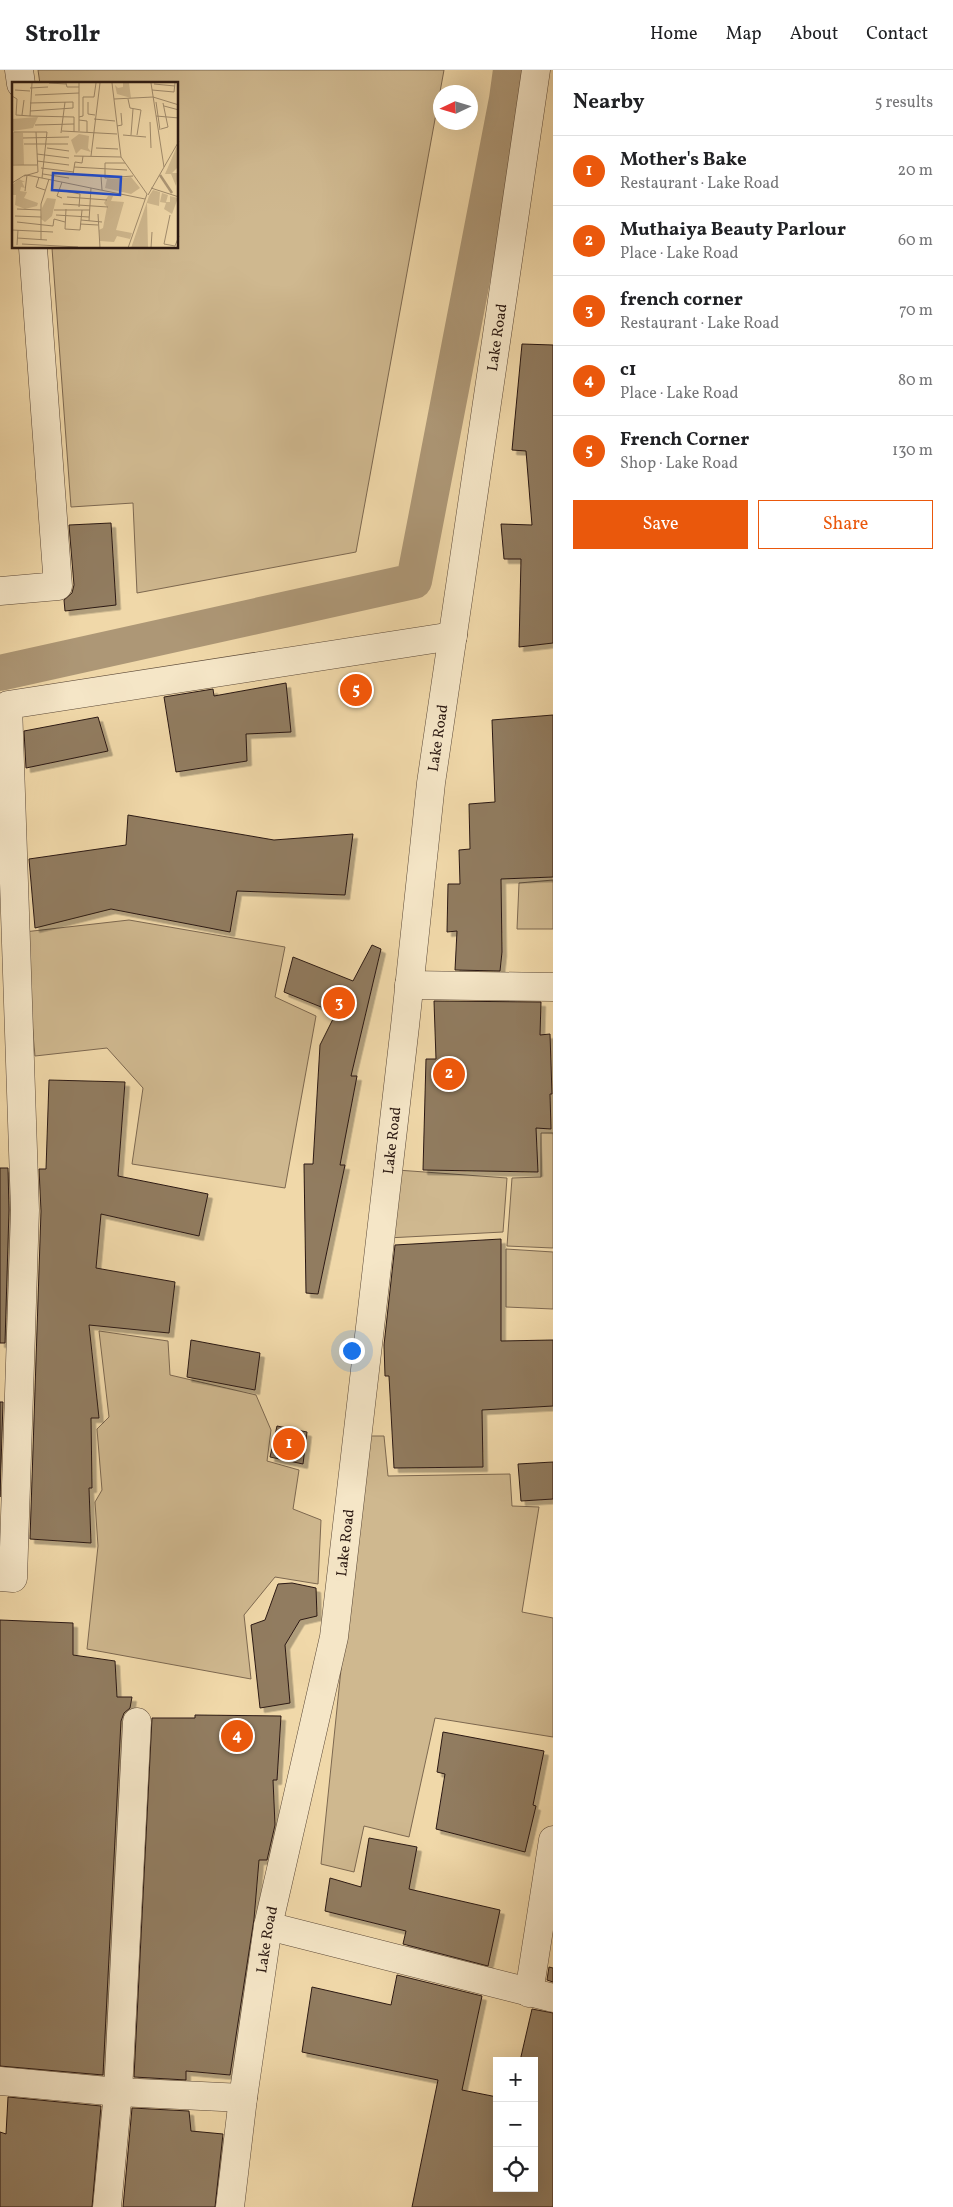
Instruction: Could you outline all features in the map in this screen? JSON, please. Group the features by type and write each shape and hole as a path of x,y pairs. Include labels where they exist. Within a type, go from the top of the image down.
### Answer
{"street":[{"name":"Lake Road","path":"230,2207 243,2098 268,1926 334,1638 431,783 536,70"},
{"path":"0,591 58,586 33,249"},
{"path":"0,1577 13,1578 25,1210 5,796 4,705 453,636"},
{"path":"409,985 553,986"},
{"path":"106,2207 118,2092 137,1722"},
{"path":"268,1926 541,1996 553,1840"},
{"path":"0,2082 118,2092 243,2098"}],"shaded area":[{"path":"38,70 444,70 441,85 433,85 433,130 356,552 137,593 133,503 71,507 52,249 179,249 179,82 40,82"},
{"path":"553,880 553,929 517,929 519,883"},
{"path":"129,920 285,947 275,997 316,1016 285,1188 132,1164 143,1088 107,1048 35,1056 24,932"},
{"path":"541,1133 553,1133 553,1248 507,1246 512,1178 541,1177"},
{"path":"397,1170 507,1178 503,1232 387,1238"},
{"path":"506,1249 553,1252 553,1309 506,1307"},
{"path":"99,1331 168,1341 170,1375 256,1395 271,1430 267,1461 299,1470 293,1509 321,1520 318,1584 275,1577 244,1615 251,1679 87,1649 98,1546 95,1502 102,1490 97,1429 109,1417"},
{"path":"365,1436 384,1436 388,1476 510,1474 512,1506 539,1507 522,1612 553,1618 553,1737 435,1718 409,1837 364,1826 354,1872 321,1864"}],"building":[{"path":"522,344 553,345 553,643 519,647 521,559 504,559 501,524 532,525 526,451 512,450"},
{"path":"111,523 116,605 65,611 64,600 72,593 74,585 69,525"},
{"path":"286,683 291,732 246,734 247,761 176,772 164,697 213,689 214,696"},
{"path":"553,715 553,877 501,879 502,952 500,971 455,970 457,931 447,932 448,884 460,884 459,850 470,849 469,804 495,802 492,720"},
{"path":"98,717 108,751 26,768 24,731"},
{"path":"128,815 274,840 353,834 345,895 237,891 230,932 111,909 35,928 29,859 126,845"},
{"path":"372,945 381,949 351,1076 357,1076 340,1165 345,1165 318,1294 306,1293 304,1164 313,1164 320,1045 336,1013 284,992 293,957 353,981"},
{"path":"434,1001 541,1002 540,1035 550,1034 552,1094 550,1094 551,1129 536,1128 538,1172 423,1170 426,1059 436,1059"},
{"path":"49,1080 125,1082 118,1176 208,1194 199,1236 101,1214 96,1268 175,1282 169,1333 89,1325 99,1418 91,1418 92,1488 89,1488 91,1543 30,1539 41,1211 39,1169 46,1169"},
{"path":"0,1168 8,1168 9,1210 5,1343 0,1343"},
{"path":"501,1239 501,1341 553,1340 553,1406 482,1410 483,1467 394,1468 389,1376 385,1376 384,1345 395,1245"},
{"path":"191,1340 260,1353 255,1390 187,1377"},
{"path":"0,1402 3,1402 0,1497"},
{"path":"277,1426 307,1432 303,1464 270,1457"},
{"path":"553,1462 553,1499 521,1501 518,1464"},
{"path":"292,1583 316,1588 317,1616 300,1620 285,1645 290,1703 260,1708 251,1625 265,1620 278,1584"},
{"path":"0,1620 73,1623 73,1655 115,1661 117,1697 132,1697 130,1708 124,1713 121,1721 103,2075 0,2066"},
{"path":"195,1715 281,1716 277,1780 273,1780 275,1825 267,1860 259,1860 254,1919 230,2075 186,2071 186,2080 134,2077 152,1718 195,1718"},
{"path":"443,1732 544,1751 533,1805 536,1806 525,1852 436,1829 445,1774 437,1772"},
{"path":"369,1838 417,1847 409,1889 500,1910 488,1966 403,1944 406,1931 325,1911 330,1878 361,1887"},
{"path":"549,1967 553,1968 553,1982 547,1980"},
{"path":"397,1975 482,1996 462,2090 493,2096 493,2192 538,2192 538,2057 521,2057 532,2009 553,2013 553,2207 412,2207 438,2080 302,2052 312,1987 391,2005"},
{"path":"8,2097 101,2106 92,2207 0,2207 0,2132 6,2134"},
{"path":"132,2108 189,2111 191,2131 223,2134 215,2207 123,2207"}],"waterway":[{"path":"0,673 414,581 511,70"}],"place":[{"name":"French Corner","path":"356,690"},
{"name":"french corner","path":"339,1003"},
{"name":"Muthaiya Beauty Parlour","path":"449,1074"},
{"name":"Mother's Bake","path":"289,1444"},
{"name":"c1","path":"237,1736"}]}
